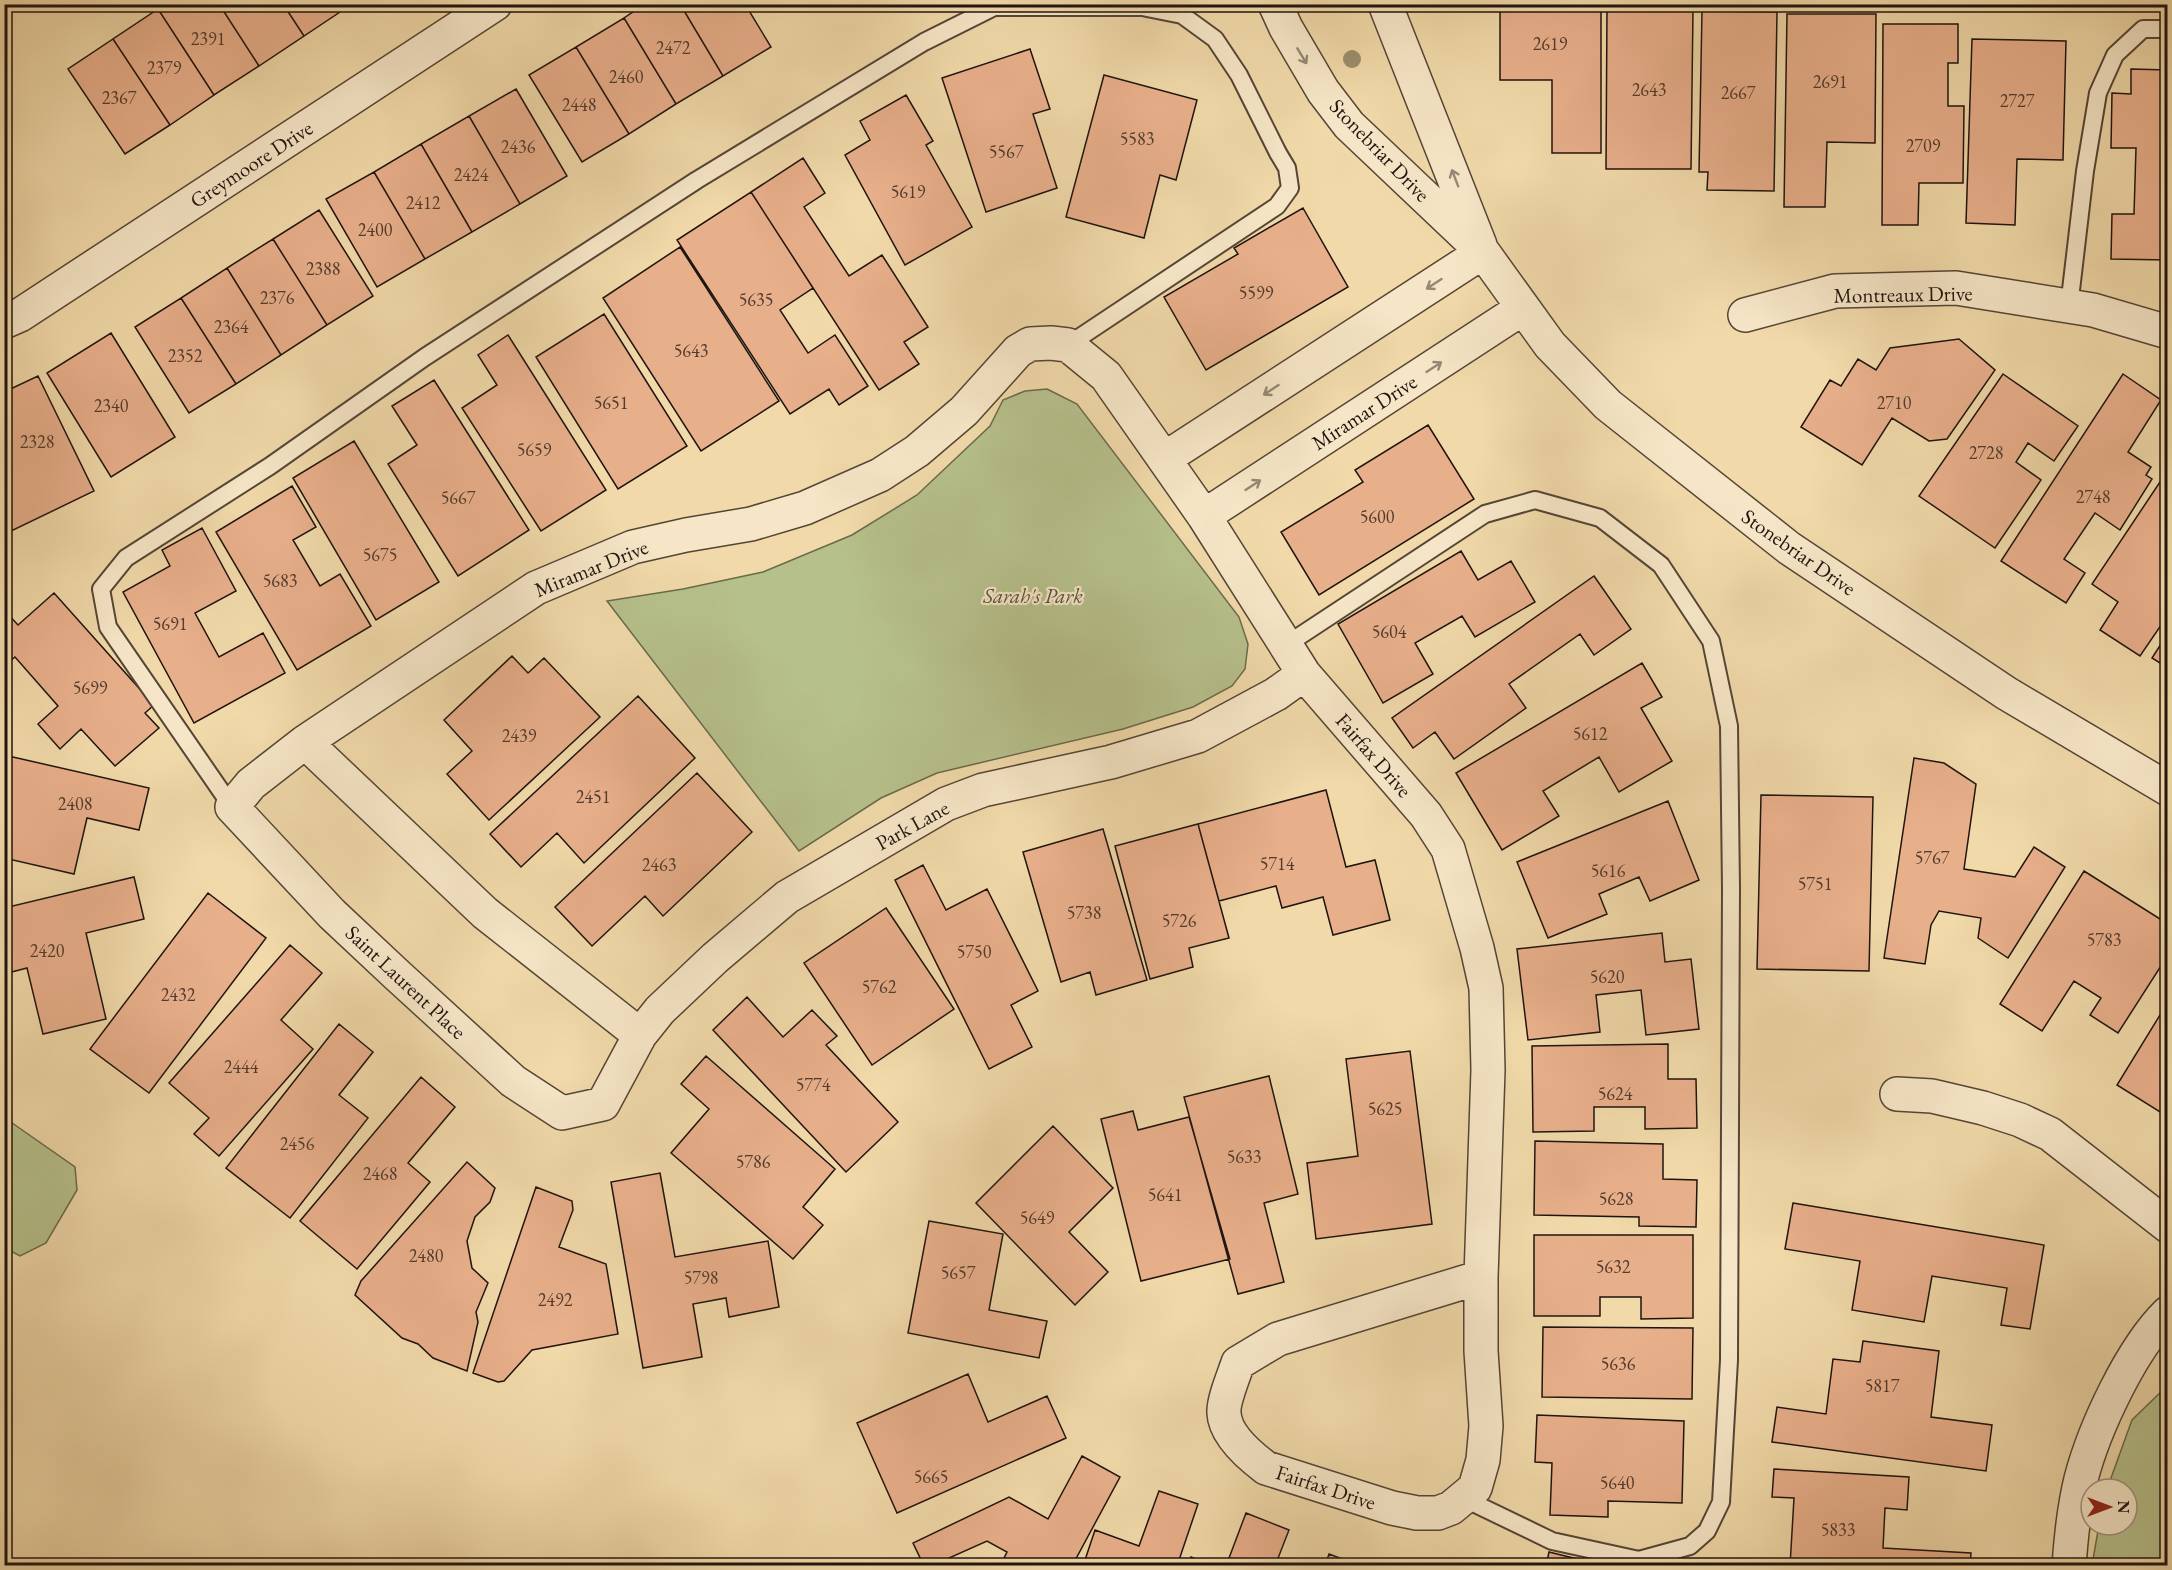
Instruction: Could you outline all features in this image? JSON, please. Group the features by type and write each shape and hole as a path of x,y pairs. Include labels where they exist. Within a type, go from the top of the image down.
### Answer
{"street":[{"name":"Greymoore Drive","path":"4,322 20,315 495,4"},
{"name":"Stonebriar Drive","path":"1275,4 1286,28 1323,91 1349,125 1483,252 1550,345 1608,405 1789,548 2006,693 2168,789"},
{"name":"Stonebriar Drive","path":"1385,4 1483,252"},
{"path":"1164,459 1483,252"},
{"name":"Montreaux Drive","path":"1745,315 1835,291 1956,288 2093,310 2168,332"},
{"name":"Miramar Drive","path":"1204,516 1523,308"},
{"name":"Miramar Drive","path":"232,807 251,784 305,742 536,588 633,547 751,524 805,508 880,475 917,451 964,411 1018,351 1030,344 1068,345"},
{"name":"Fairfax Drive","path":"1068,345 1106,376 1204,516 1304,674 1426,815 1448,849 1477,948 1486,988 1488,1070 1481,1351 1486,1426 1483,1461 1475,1488 1451,1508 1438,1513 1417,1513 1392,1508 1266,1468 1249,1455 1231,1433 1224,1413 1238,1364 1278,1339 1482,1277"},
{"name":"Park Lane","path":"603,1104 640,1035 660,1010 715,958 787,897 946,804 983,790 1111,762 1198,736 1276,694 1304,674"},
{"path":"305,742 485,913 640,1035"},
{"name":"Saint Laurent Place","path":"232,807 332,914 513,1081 562,1113 603,1104"},
{"path":"1897,1094 1932,1096 1983,1108 2020,1120 2050,1134 2168,1226"},
{"path":"2069,1566 2081,1479 2102,1421 2134,1356 2168,1313"}],"lane":[{"path":"232,807 108,627 102,590 126,558 270,466 425,357 697,180 924,42 994,8 1142,8 1182,15 1215,39 1239,75 1287,168 1290,188 1277,206 1068,345"},
{"path":"2069,307 2085,171 2098,93 2115,55 2143,29 2168,29"},
{"path":"1286,645 1485,514 1535,500 1600,518 1661,566 1711,641 1729,726 1731,888 1729,1360 1721,1502 1707,1531 1690,1546 1639,1560 1552,1541 1463,1498"}],"green space":[{"name":"Sarah's Park","path":"1047,389 1077,404 1239,617 1248,644 1245,669 1232,686 1193,707 1123,729 937,773 881,798 799,851 607,601 683,589 763,572 852,535 917,495 990,426 1003,400 1025,391"},
{"path":"5,1118 75,1167 77,1190 46,1243 20,1256 5,1248"},
{"path":"2167,1386 2167,1565 2092,1565 2097,1537 2139,1537 2139,1477 2111,1477 2132,1420"}],"building":[{"path":"165,4 219,4 259,66 214,95 158,9"},
{"path":"219,4 283,4 304,36 259,66"},
{"path":"283,4 348,4 349,6 304,36"},
{"path":"645,4 680,4 723,76 676,104 624,18"},
{"path":"680,4 745,4 771,47 723,76"},
{"path":"1500,6 1601,6 1601,153 1552,153 1552,80 1500,80"},
{"path":"1607,8 1693,9 1691,169 1606,169"},
{"path":"158,9 214,95 170,125 113,39"},
{"path":"1702,11 1777,12 1774,191 1707,190 1708,172 1699,172"},
{"path":"1787,14 1876,14 1875,143 1827,142 1825,207 1784,207"},
{"path":"624,18 676,104 629,134 576,47"},
{"path":"1883,24 1958,24 1958,63 1948,63 1948,106 1964,106 1963,183 1919,183 1918,225 1882,225"},
{"path":"113,39 170,125 125,154 68,69"},
{"path":"1972,39 2066,41 2063,160 2017,159 2015,225 1966,223"},
{"path":"576,47 629,134 582,162 529,75"},
{"path":"1030,49 1050,109 1033,114 1057,188 986,212 942,78"},
{"path":"2131,69 2168,70 2168,260 2111,259 2112,214 2134,214 2136,148 2111,148 2112,93 2131,94"},
{"path":"1104,75 1197,100 1176,180 1160,175 1144,238 1066,217"},
{"path":"516,89 567,176 520,204 469,116"},
{"path":"906,95 933,141 926,145 972,227 905,265 845,155 870,140 860,121"},
{"path":"469,116 520,204 472,232 421,144"},
{"path":"421,144 472,232 425,259 374,172"},
{"path":"803,158 825,193 804,207 849,276 882,255 928,327 904,342 919,364 879,390 751,192"},
{"path":"374,172 425,259 377,287 326,199"},
{"path":"751,192 813,288 780,310 808,353 835,335 868,386 839,405 829,389 790,414 677,240"},
{"path":"1303,208 1348,287 1206,370 1164,297 1238,254 1234,248"},
{"path":"319,210 373,296 327,325 273,239"},
{"path":"273,239 327,325 281,355 227,268"},
{"path":"680,247 779,401 701,451 603,298"},
{"path":"227,268 281,355 236,384 181,298"},
{"path":"181,298 236,384 189,413 135,327"},
{"path":"604,314 687,446 618,489 536,357"},
{"path":"111,333 175,437 111,477 47,373"},
{"path":"508,335 606,490 541,531 462,408 497,385 478,355"},
{"path":"1959,339 1995,370 1947,439 1929,441 1892,418 1862,465 1801,427 1830,380 1841,386 1858,359 1876,370 1890,348"},
{"path":"2003,374 2078,426 2054,461 2028,443 2016,462 2041,480 1995,548 1919,496"},
{"path":"2123,374 2161,400 2128,452 2151,467 2146,475 2152,479 2120,530 2095,513 2064,559 2085,573 2066,603 2001,561"},
{"path":"38,376 94,491 9,532 4,524 4,392"},
{"path":"434,380 529,530 458,576 388,464 417,445 392,406"},
{"path":"1428,425 1474,499 1319,595 1281,532 1363,482 1355,470"},
{"path":"354,441 439,582 376,620 293,478"},
{"path":"2168,470 2168,615 2140,656 2100,630 2118,602 2092,584"},
{"path":"292,486 316,527 293,540 320,586 340,574 371,626 297,670 216,532"},
{"path":"202,528 236,591 195,613 219,657 263,633 285,673 194,723 123,592 170,566 162,550"},
{"path":"1461,551 1478,580 1511,561 1535,602 1475,637 1462,616 1415,643 1433,674 1383,703 1338,624"},
{"path":"1594,576 1631,629 1594,655 1580,634 1509,684 1526,708 1454,759 1435,732 1413,748 1392,718"},
{"path":"54,593 154,705 145,713 159,728 115,766 81,729 60,749 38,724 58,706 15,657 4,666 4,610 18,625"},
{"path":"2168,633 2168,668 2152,658"},
{"path":"512,656 528,673 544,658 600,717 489,820 447,774 472,751 444,720"},
{"path":"1642,663 1662,697 1641,708 1672,761 1619,792 1599,757 1543,791 1559,816 1502,850 1456,773"},
{"path":"638,696 695,758 584,863 557,833 521,867 490,834"},
{"path":"4,755 149,788 139,830 87,818 74,874 4,858"},
{"path":"1914,758 1944,763 1976,784 1964,869 2015,877 2034,847 2065,867 2008,958 1978,938 1981,918 1939,911 1931,925 1925,964 1884,958"},
{"path":"697,773 752,832 663,916 645,896 592,946 555,907"},
{"path":"1326,790 1346,867 1375,860 1390,920 1333,935 1323,897 1282,908 1276,886 1219,901 1198,824"},
{"path":"1761,795 1873,797 1869,971 1757,969"},
{"path":"1668,801 1699,880 1650,901 1639,877 1599,894 1607,914 1548,938 1517,862"},
{"path":"1198,824 1229,938 1189,948 1193,967 1150,979 1115,846"},
{"path":"1103,829 1147,980 1096,995 1090,972 1061,982 1023,852"},
{"path":"923,865 946,910 987,889 1038,991 1011,1005 1032,1047 989,1069 895,880"},
{"path":"2084,871 2168,924 2168,955 2118,1033 2090,1015 2101,998 2074,981 2042,1031 2000,1004"},
{"path":"134,877 144,919 86,933 106,1019 43,1034 27,968 4,974 4,908"},
{"path":"208,893 266,938 149,1093 90,1049"},
{"path":"886,908 954,1009 872,1065 804,963"},
{"path":"1662,933 1665,962 1691,959 1699,1029 1646,1035 1641,990 1596,995 1600,1032 1528,1040 1517,949"},
{"path":"290,945 322,973 281,1020 313,1049 219,1156 194,1134 209,1118 169,1083"},
{"path":"747,997 783,1037 812,1010 837,1036 826,1045 898,1122 846,1172 713,1030"},
{"path":"2168,1002 2168,1117 2117,1085"},
{"path":"339,1024 373,1052 339,1095 368,1118 290,1218 226,1168"},
{"path":"1668,1044 1668,1079 1696,1079 1697,1128 1645,1129 1645,1107 1594,1107 1594,1131 1533,1132 1532,1046"},
{"path":"1410,1051 1432,1224 1316,1239 1307,1163 1358,1156 1346,1059"},
{"path":"706,1056 835,1169 803,1207 823,1225 793,1259 671,1153 709,1109 681,1084"},
{"path":"1269,1076 1298,1194 1264,1203 1284,1282 1238,1294 1184,1097"},
{"path":"421,1077 455,1107 408,1163 430,1182 357,1269 300,1221"},
{"path":"1133,1111 1138,1130 1189,1117 1230,1259 1141,1281 1101,1119"},
{"path":"1053,1126 1113,1188 1069,1232 1108,1272 1075,1305 976,1203"},
{"path":"1535,1141 1663,1144 1663,1179 1697,1180 1696,1227 1639,1226 1639,1217 1534,1215"},
{"path":"467,1162 495,1188 490,1202 475,1217 467,1241 472,1268 488,1283 476,1312 478,1322 467,1371 433,1358 418,1344 402,1338 355,1295 361,1281"},
{"path":"660,1173 675,1257 768,1241 779,1307 729,1317 726,1298 693,1304 702,1357 643,1368 611,1182"},
{"path":"536,1187 572,1201 573,1210 559,1247 606,1264 618,1334 532,1350 504,1381 498,1382 473,1373"},
{"path":"1793,1203 2044,1245 2030,1329 2001,1325 2007,1288 1932,1276 1924,1322 1852,1310 1860,1261 1785,1249"},
{"path":"929,1221 1003,1234 989,1310 1047,1321 1039,1358 908,1333"},
{"path":"1534,1235 1693,1235 1693,1318 1641,1319 1641,1297 1600,1297 1600,1316 1534,1316"},
{"path":"1543,1327 1693,1328 1692,1399 1542,1397"},
{"path":"1863,1341 1939,1351 1931,1417 1992,1425 1986,1471 1772,1442 1777,1407 1826,1414 1833,1359 1860,1362"},
{"path":"968,1374 988,1422 1047,1396 1066,1438 897,1513 857,1423"},
{"path":"1537,1415 1684,1421 1682,1503 1608,1501 1608,1517 1550,1515 1552,1463 1535,1462"},
{"path":"1082,1456 1120,1477 1072,1566 1000,1566 1007,1552 987,1541 940,1562 943,1566 924,1566 913,1543 1009,1497 1048,1519"},
{"path":"1774,1469 1909,1477 1907,1510 1885,1508 1883,1548 1971,1553 1970,1566 1790,1566 1794,1498 1772,1497"},
{"path":"1159,1491 1198,1504 1177,1566 1083,1566 1095,1530 1139,1546"},
{"path":"1246,1513 1289,1530 1275,1566 1226,1566"},
{"path":"1549,1552 1606,1566 1546,1566"},
{"path":"1329,1554 1361,1566 1325,1566"},
{"path":"1191,1557 1212,1566 1188,1566"}]}
